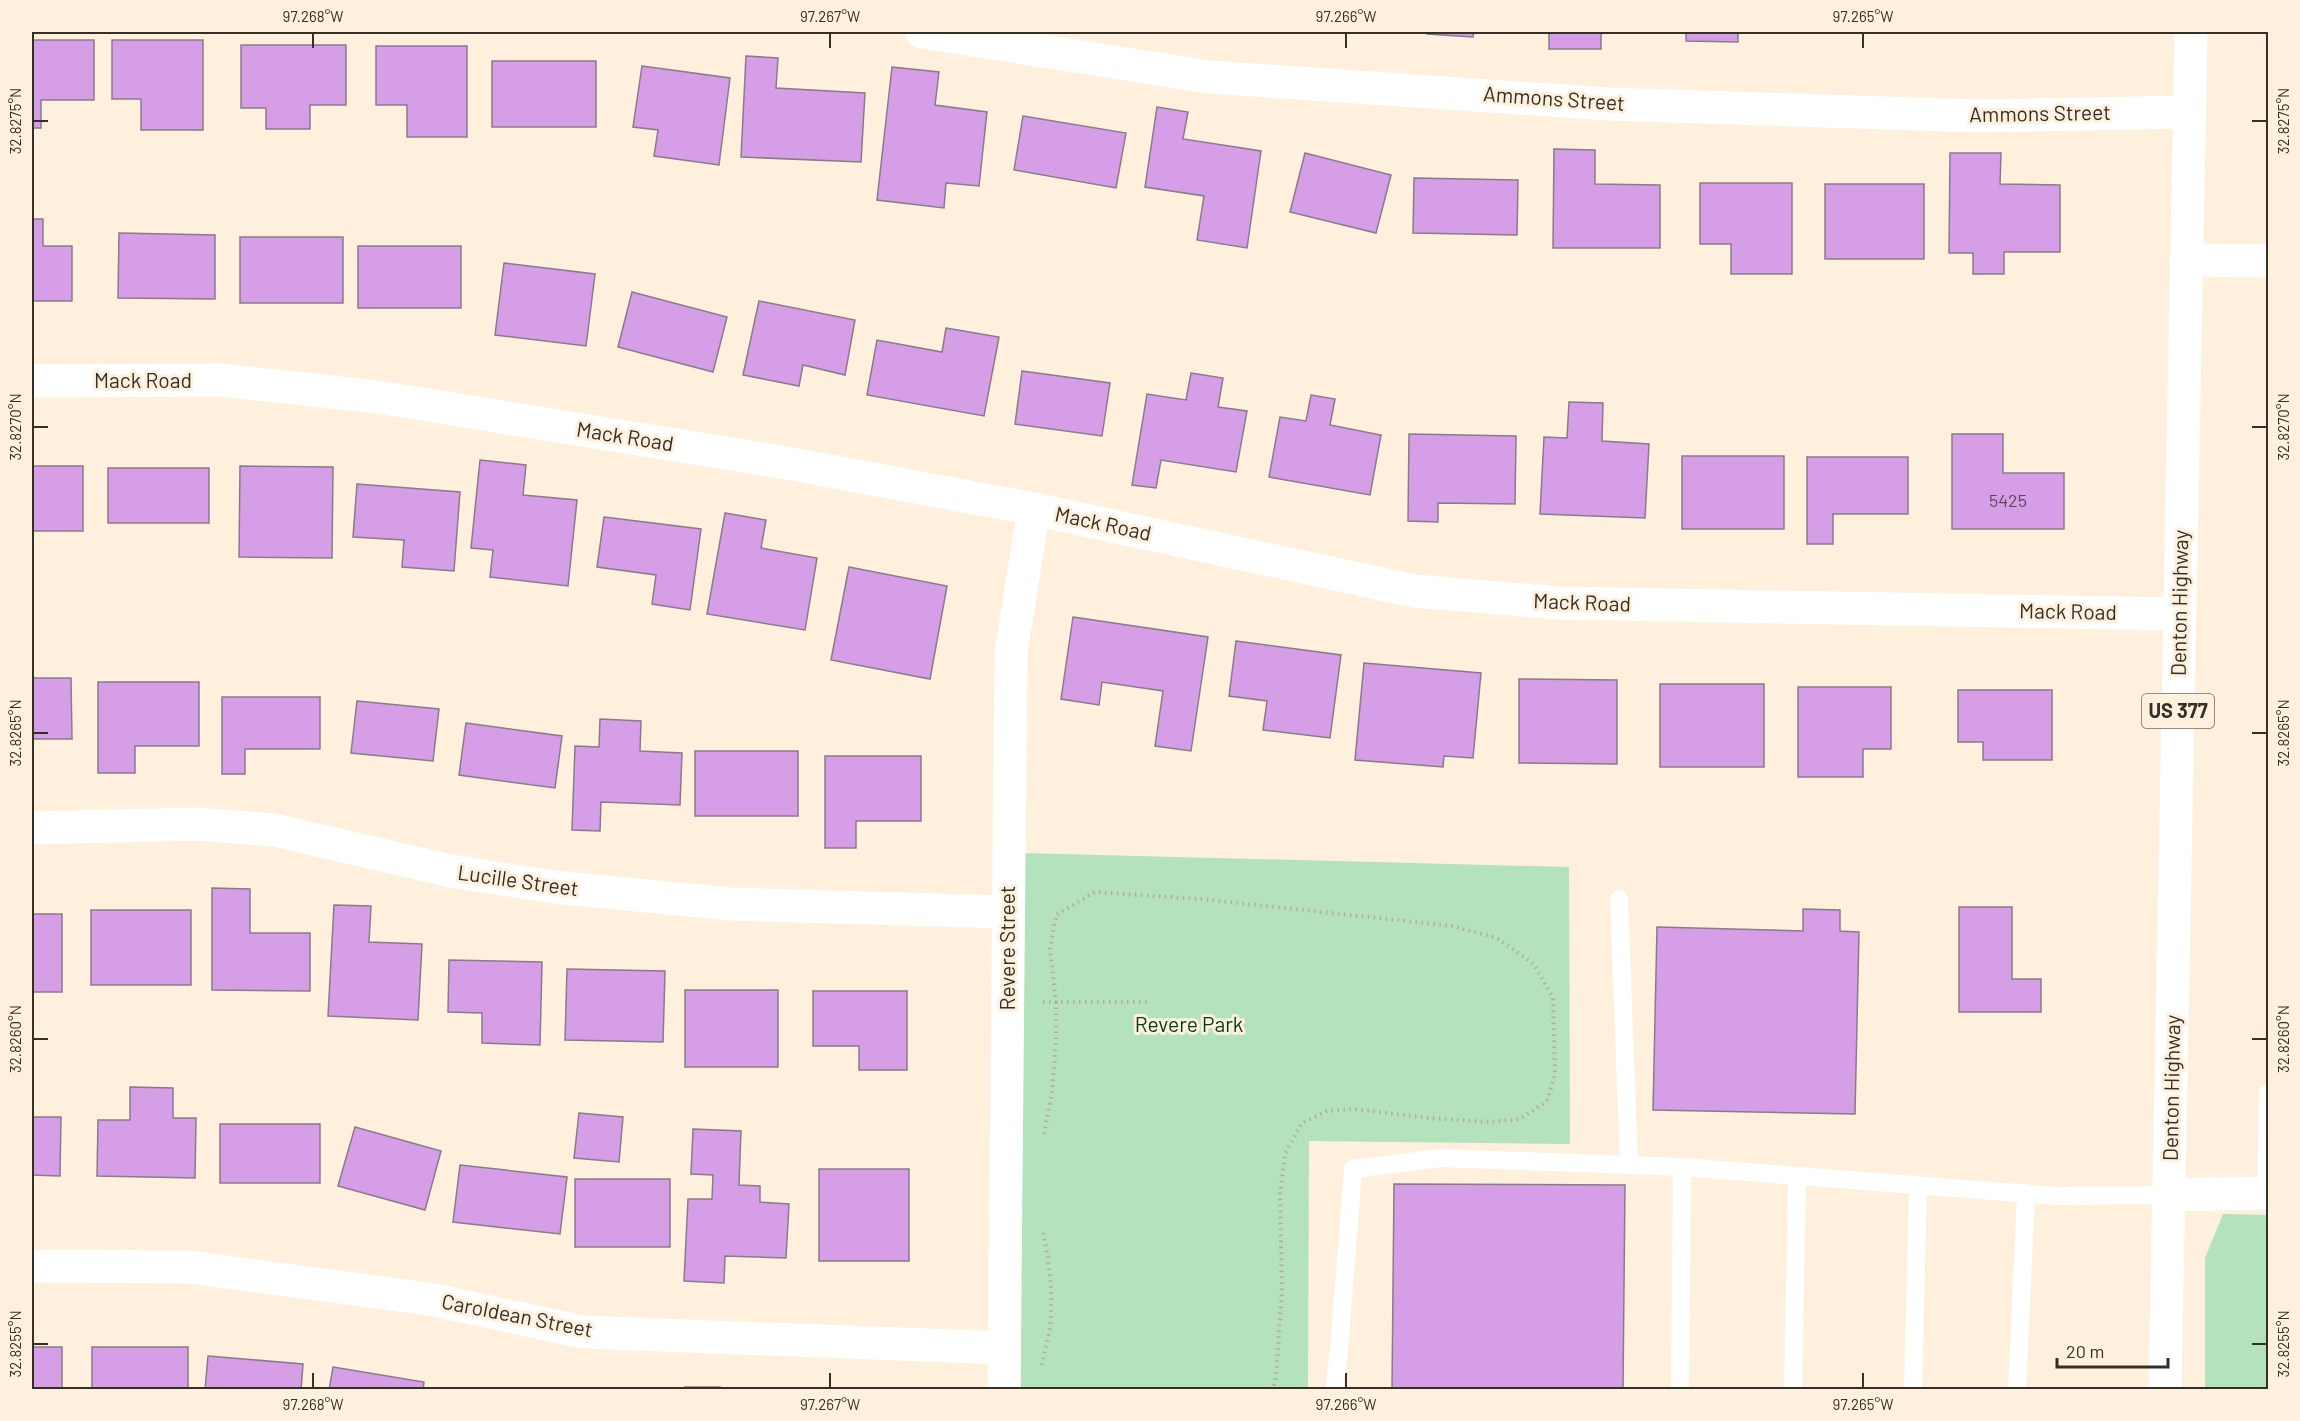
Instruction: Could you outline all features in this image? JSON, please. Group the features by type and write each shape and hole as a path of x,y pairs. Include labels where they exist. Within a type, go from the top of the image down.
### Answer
{"street":[{"name":"Ammons Street","path":"922,32 1209,77 1608,104 1978,116 2189,112"},
{"name":"Denton Highway","path":"2165,1389 2191,32"},
{"path":"2186,260 2268,261"},
{"name":"Mack Road","path":"32,381 220,380 378,397 769,460 1034,509 1414,591 1559,603 2180,614"},
{"name":"Revere Street","path":"1004,1389 1011,652 1034,509"},
{"name":"Lucille Street","path":"32,828 196,824 274,830 451,872 554,887 730,904 1008,912"},
{"path":"2170,1195 2267,1193"},
{"name":"Caroldean Street","path":"32,1266 189,1267 435,1300 582,1332 1004,1348"}],"lane":[{"path":"1619,899 1629,1165"},
{"path":"2267,1193 2268,1093"},
{"path":"1334,1389 1353,1169 1441,1158 1682,1167 2057,1196 2170,1195"},
{"path":"1680,1389 1682,1167"},
{"path":"1794,1389 1797,1176"},
{"path":"1913,1389 1918,1185"},
{"path":"2017,1389 2026,1193"}],"path":[{"path":"1043,1140 1052,1093 1056,1002 1050,949 1056,915 1095,892 1201,899 1452,926 1497,938 1534,964 1553,998 1555,1074 1547,1101 1520,1119 1489,1122 1353,1109 1327,1111 1302,1123 1285,1154 1280,1194 1282,1289 1276,1376 1273,1389"},
{"path":"1007,1002 1147,1002"},
{"path":"1041,1223 1050,1263 1050,1327 1042,1368"}],"green space":[{"name":"Revere Park","path":"1022,853 1569,867 1570,1144 1309,1141 1308,1389 1021,1390"},
{"path":"2223,1214 2268,1215 2268,1389 2205,1389 2205,1258"}],"building":[{"path":"1427,32 1474,32 1473,37 1427,34"},
{"path":"1549,32 1601,32 1601,49 1549,49"},
{"path":"1686,32 1738,32 1738,42 1686,41"},
{"path":"32,40 94,40 94,100 41,100 41,128 32,128"},
{"path":"112,40 203,40 203,130 141,130 141,99 112,99"},
{"path":"241,45 346,45 346,105 310,105 310,129 266,129 266,108 241,108"},
{"path":"376,46 467,46 467,137 407,137 407,105 376,105"},
{"path":"746,56 778,58 776,88 865,93 861,162 741,157"},
{"path":"492,61 596,61 596,127 492,127"},
{"path":"642,66 730,78 719,165 654,156 658,130 633,127"},
{"path":"892,67 939,72 935,105 987,112 979,186 946,183 944,208 877,200"},
{"path":"1157,107 1188,112 1183,139 1261,151 1247,248 1197,240 1204,196 1145,187"},
{"path":"1023,116 1126,133 1116,188 1014,170"},
{"path":"1554,149 1595,150 1595,184 1660,185 1660,248 1553,248"},
{"path":"1305,153 1391,175 1376,233 1290,212"},
{"path":"1950,153 2001,153 2000,184 2060,185 2060,252 2004,252 2004,274 1973,274 1973,253 1949,253"},
{"path":"1414,178 1518,180 1517,235 1413,233"},
{"path":"1700,183 1792,183 1792,274 1731,274 1731,244 1700,244"},
{"path":"1825,184 1924,184 1924,259 1825,259"},
{"path":"32,219 43,219 43,246 72,246 72,301 32,301"},
{"path":"119,233 215,235 215,299 118,298"},
{"path":"240,237 343,237 343,303 240,303"},
{"path":"358,246 461,246 461,308 358,308"},
{"path":"504,263 595,274 586,346 495,335"},
{"path":"632,292 727,317 713,372 618,347"},
{"path":"759,301 855,320 845,375 803,365 799,386 743,375"},
{"path":"946,328 999,337 984,416 867,395 877,340 942,352"},
{"path":"1022,371 1110,383 1102,436 1015,424"},
{"path":"1191,373 1223,378 1218,407 1247,411 1236,472 1161,460 1156,488 1132,485 1147,394 1186,400"},
{"path":"1311,395 1335,399 1330,425 1381,435 1370,495 1269,477 1280,417 1306,421"},
{"path":"1569,402 1603,403 1602,441 1649,444 1645,518 1540,514 1544,437 1567,438"},
{"path":"1409,434 1516,436 1515,504 1438,503 1438,522 1408,521"},
{"path":"1952,434 2003,434 2003,473 2064,473 2064,529 1952,529"},
{"path":"1682,456 1784,456 1784,529 1682,529"},
{"path":"1807,457 1908,457 1908,514 1833,514 1833,544 1807,544"},
{"path":"480,460 526,465 523,495 577,500 568,586 490,577 493,550 471,548"},
{"path":"32,466 83,466 83,531 32,531"},
{"path":"240,466 333,467 332,558 239,557"},
{"path":"108,468 209,468 209,523 108,523"},
{"path":"357,484 460,492 454,571 402,567 404,540 353,537"},
{"path":"725,513 766,520 761,548 817,558 805,630 707,614"},
{"path":"604,517 701,529 690,610 652,604 656,575 597,567"},
{"path":"849,567 947,586 930,679 831,660"},
{"path":"1073,617 1208,637 1191,751 1155,746 1163,691 1102,682 1099,705 1061,699"},
{"path":"1236,641 1341,655 1330,738 1263,730 1267,701 1229,696"},
{"path":"1364,663 1481,673 1473,758 1444,756 1443,767 1355,760"},
{"path":"32,678 71,678 72,739 32,739"},
{"path":"1519,679 1617,680 1617,764 1519,763"},
{"path":"98,682 199,682 199,746 135,746 135,773 98,773"},
{"path":"1660,684 1764,684 1764,767 1660,767"},
{"path":"1798,687 1891,687 1891,749 1863,749 1863,777 1798,777"},
{"path":"1958,690 2052,690 2052,760 1983,760 1983,742 1958,742"},
{"path":"222,697 320,697 320,749 245,749 245,774 222,774"},
{"path":"357,701 439,709 433,761 351,753"},
{"path":"600,719 641,721 640,751 682,753 680,805 601,802 600,831 572,830 575,746 599,747"},
{"path":"466,723 562,736 555,788 459,775"},
{"path":"695,751 798,751 798,816 695,816"},
{"path":"825,756 921,756 921,821 856,821 856,848 825,848"},
{"path":"212,888 250,889 250,933 310,933 310,991 212,990"},
{"path":"334,905 371,906 369,942 422,944 418,1020 328,1016"},
{"path":"1959,907 2012,907 2012,979 2041,979 2041,1012 1959,1012"},
{"path":"1803,909 1840,910 1840,931 1859,932 1855,1114 1653,1110 1657,927 1803,931"},
{"path":"91,910 191,910 191,985 91,985"},
{"path":"32,914 62,914 62,992 32,992"},
{"path":"449,960 542,962 540,1045 482,1043 482,1013 448,1012"},
{"path":"567,969 665,971 663,1042 565,1040"},
{"path":"685,990 778,990 778,1067 685,1067"},
{"path":"813,991 907,991 907,1070 859,1070 859,1046 813,1046"},
{"path":"130,1087 173,1088 173,1118 196,1118 195,1178 97,1176 98,1120 130,1120"},
{"path":"579,1113 623,1117 619,1162 574,1158"},
{"path":"32,1117 61,1117 60,1176 32,1175"},
{"path":"220,1124 320,1124 320,1183 220,1183"},
{"path":"355,1127 441,1151 425,1210 338,1186"},
{"path":"693,1129 741,1131 739,1185 760,1186 760,1202 789,1204 786,1258 725,1256 724,1283 684,1281 688,1199 712,1199 713,1175 691,1174"},
{"path":"460,1165 567,1177 560,1234 453,1222"},
{"path":"819,1169 909,1169 909,1261 819,1261"},
{"path":"575,1179 670,1179 670,1247 575,1247"},
{"path":"1394,1184 1625,1185 1623,1390 1392,1390"},
{"path":"32,1347 62,1347 62,1390 32,1390"},
{"path":"92,1347 188,1347 188,1390 92,1390"},
{"path":"208,1356 303,1364 301,1390 205,1390"},
{"path":"333,1367 424,1382 423,1390 329,1390"},
{"path":"685,1387 720,1387 720,1390 685,1390"}]}
